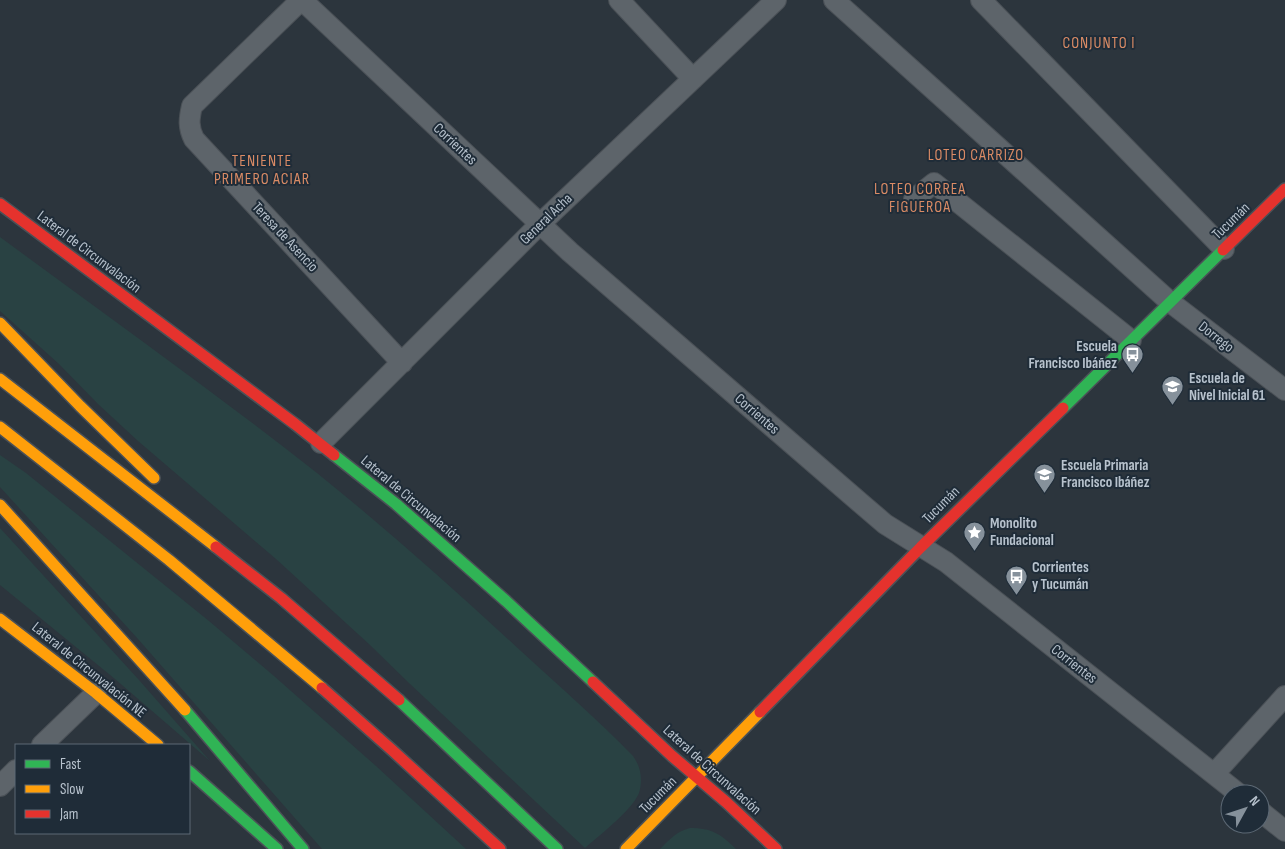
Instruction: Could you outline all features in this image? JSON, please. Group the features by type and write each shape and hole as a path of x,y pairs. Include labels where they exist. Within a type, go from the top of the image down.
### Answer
{"main road":[{"name":"Tucumán","path":"626,849 921,546 1285,189"},
{"name":"Lateral de Circunvalación","path":"0,204 321,443 396,504 506,601 776,849"},
{"path":"0,323 80,406 160,484"},
{"path":"0,379 281,598"},
{"path":"0,428 54,468 134,532 277,650 393,751 500,849"},
{"path":"0,505 176,701 304,849"},
{"path":"195,517 281,598 408,708 557,849"},
{"name":"Lateral de Circunvalación NE","path":"0,618 157,744"},
{"path":"190,772 277,849"}],"street":[{"path":"619,0 693,79"},
{"name":"General Acha","path":"321,443 540,224 776,0"},
{"name":"Dorrego","path":"834,0 1170,302 1285,390"},
{"path":"981,0 1224,249"},
{"name":"Corrientes","path":"304,1 585,265 885,524 946,562 1226,784"},
{"name":"Teresa de Asencio","path":"304,1 192,106 189,121 190,130 194,140 402,362"},
{"path":"914,198 934,183 1131,340"},
{"path":"43,744 96,694"},
{"path":"1214,774 1285,696"},
{"path":"0,786 15,771"},
{"path":"1270,819 1285,831"}],"green space":[{"path":"0,237 199,383 317,473 472,606 633,756 639,769 641,783 639,793 630,807 585,848 370,645 276,559 138,441 59,364 0,311"},
{"path":"0,455 26,473 209,621 376,766 466,849 322,849 138,639 0,487"},
{"path":"0,528 210,761 115,679 0,585"},
{"path":"690,828 704,829 716,833 726,839 736,849 660,849 677,834"}],"traffic: fast":[{"path":"1063,408 1223,250"},
{"path":"334,455 396,504 506,601 593,682"},
{"path":"399,700 557,849"},
{"path":"185,710 303,849"},
{"path":"190,772 277,849"}],"traffic: slow":[{"path":"0,323 80,406 154,478"},
{"path":"0,379 216,547"},
{"path":"0,427 169,560 322,688"},
{"path":"0,505 185,710"},
{"path":"0,619 96,693 157,744"},
{"path":"626,849 760,712"}],"traffic: jam":[{"path":"1223,250 1285,189"},
{"path":"0,204 334,455"},
{"path":"760,712 921,547 1063,408"},
{"path":"216,547 281,598 399,700"},
{"path":"593,682 776,849"},
{"path":"322,688 500,849"}],"place":[{"name":"Escuela Francisco Ibáñez","path":"1133,374"},
{"name":"Escuela de Nivel Inicial 61","path":"1173,406"},
{"name":"Escuela Primaria Francisco Ibáñez","path":"1045,493"},
{"name":"Monolito Fundacional","path":"974,551"},
{"name":"Corrientes y Tucumán","path":"1016,595"}],"district":[{"name":"CONJUNTO I","path":"1099,43"},
{"name":"LOTEO CARRIZO","path":"976,155"},
{"name":"TENIENTE PRIMERO ACIAR","path":"262,170"},
{"name":"LOTEO CORREA FIGUEROA","path":"920,198"}]}
